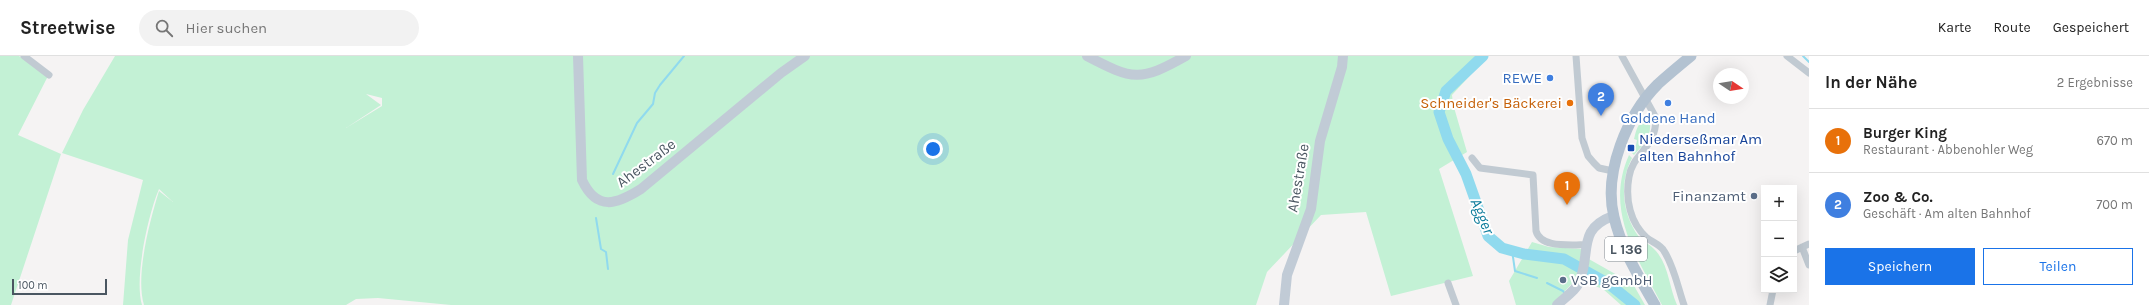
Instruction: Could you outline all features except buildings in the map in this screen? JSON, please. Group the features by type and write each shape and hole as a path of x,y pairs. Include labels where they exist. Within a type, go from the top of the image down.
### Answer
{"main road":[{"name":"Ahestraße","path":"578,56 582,180 588,193 601,200 614,202 622,201 641,189 781,72 805,56"},
{"path":"1087,56 1116,71 1131,76 1144,76 1160,70 1186,56"},
{"name":"Ahestraße","path":"1284,305 1287,276 1311,209 1320,141 1342,67 1343,56"},
{"name":"L 136","path":"1655,305 1626,250 1613,216 1611,195 1613,171 1622,140 1646,99 1658,84 1691,56"},
{"path":"1557,305 1581,279 1584,257 1592,230 1597,223 1613,216"}],"street":[{"path":"24,56 49,75"},
{"path":"1622,56 1656,118 1656,129 1653,138 1631,167 1628,200 1636,223 1642,233 1665,253 1684,305"},
{"path":"1787,56 1809,73"},
{"path":"1576,57 1582,138 1588,156 1600,168 1613,171"},
{"path":"1472,158 1480,168 1533,175 1536,231 1538,237 1543,241 1551,243 1587,245"},
{"path":"1805,246 1809,265"},
{"path":"1448,283 1456,305"},
{"path":"1770,305 1772,293"}],"green space":[{"path":"0,56 19,56 48,76 18,135 61,154 11,305 0,305"},
{"path":"115,56 1488,56 1452,95 1453,104 1467,152 1439,169 1473,276 1391,296 1366,212 1321,215 1267,272 1256,305 451,305 378,298 356,299 346,305 144,305 141,279 142,264 148,232 159,191 173,202 159,189 143,247 140,280 142,305 123,305 128,240 143,180 62,153 83,110","holes":["366,94 382,98 382,106 346,128 381,105"]},
{"path":"1646,120 1650,124 1648,137 1634,155 1631,152 1633,145 1636,145 1637,140 1634,139 1636,130 1643,121"},
{"path":"1629,155 1632,158 1625,178 1624,198 1629,218 1639,237 1654,249 1664,263 1677,305 1662,305 1634,251 1627,233 1622,214 1620,195 1622,176"},
{"path":"1532,242 1549,247 1582,249 1577,278 1552,305 1516,305 1509,281"},
{"path":"1587,258 1633,284 1645,305 1621,305 1603,289 1584,282"}],"waterway":[{"path":"613,174 637,123 653,104 655,93 684,56"},
{"name":"Agger","path":"1483,56 1446,91 1439,112 1448,139 1466,174 1488,236 1502,248 1524,254 1564,259 1609,284 1635,305"},
{"path":"1803,56 1809,62"},
{"path":"596,218 601,249 606,252 608,269"},
{"path":"1512,250 1515,271 1537,278"},
{"path":"1547,283 1563,291 1565,294"}],"place":[{"name":"REWE","path":"1550,78"},
{"name":"Schneider's Bäckerei","path":"1570,103"},
{"name":"Goldene Hand","path":"1668,103"},
{"name":"Zoo & Co.","path":"1601,116"},
{"name":"Niederseßmar Am alten Bahnhof","path":"1631,148"},
{"name":"Finanzamt","path":"1754,196"},
{"name":"Burger King","path":"1567,205"},
{"name":"VSB gGmbH","path":"1563,280"}]}
